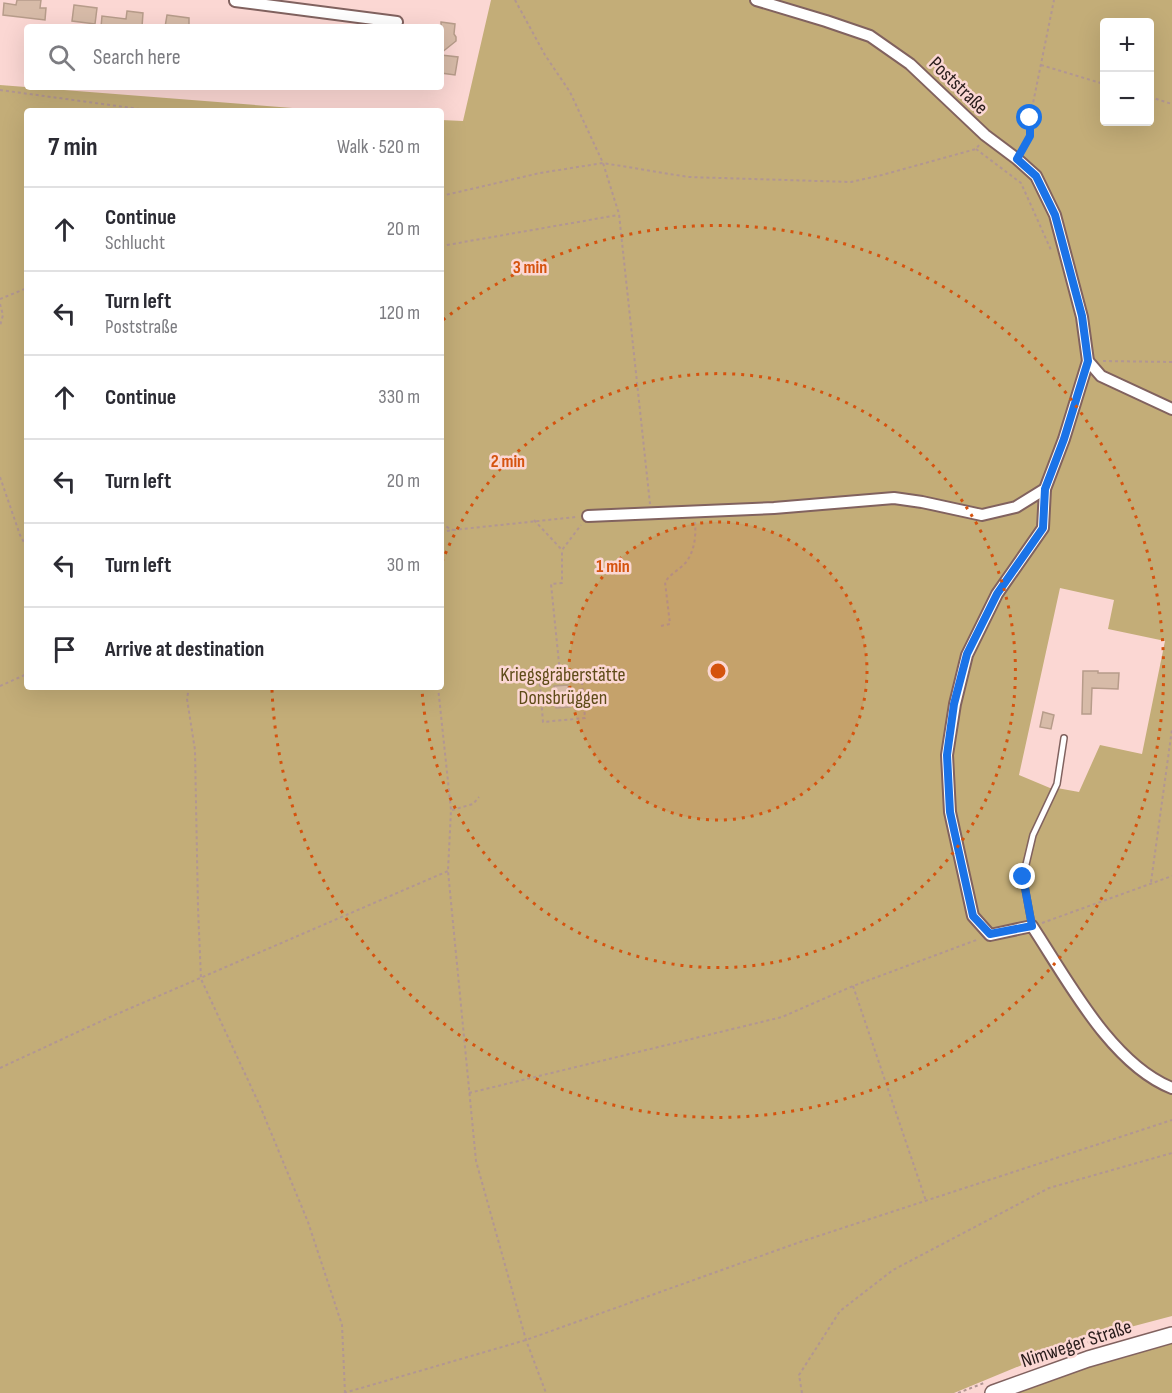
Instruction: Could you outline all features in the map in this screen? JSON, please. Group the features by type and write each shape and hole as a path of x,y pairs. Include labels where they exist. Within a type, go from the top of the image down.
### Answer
{"main road":[{"name":"Nimweger Straße","path":"993,1393 1088,1359 1172,1335"}],"street":[{"path":"230,0 397,22"},
{"name":"Poststraße","path":"756,0 870,36 910,64 985,135 1036,176 1055,215 1082,316 1088,361"},
{"path":"1088,361 1101,376 1172,409"},
{"path":"1088,361 1064,439 1045,489 1043,528 997,594 967,654 954,704 947,755 950,812 973,916 990,934 1032,926 1090,1016 1121,1053 1157,1082 1172,1088"},
{"path":"588,516 774,508 894,498 982,515 1016,507 1045,489"}],"lane":[{"path":"1032,926 1023,877 1033,835 1057,784 1064,738"}],"path":[{"path":"515,0 545,55 570,92 603,163 619,214 651,513"},
{"path":"1017,159 1030,136 1030,118 1053,0"},
{"path":"1041,65 1100,83"},
{"path":"0,90 132,108"},
{"path":"1154,99 1172,104"},
{"path":"444,195 529,175 603,163 688,177 851,182 976,149 985,135"},
{"path":"444,245 619,214"},
{"path":"0,299 24,289"},
{"path":"0,304 3,315 0,326"},
{"path":"1088,361 1172,362"},
{"path":"0,477 24,542"},
{"path":"661,626 670,624 665,582 687,560 696,538 695,511"},
{"path":"444,532 534,520 588,516"},
{"path":"561,683 551,584 562,583 562,550 588,516"},
{"path":"534,520 562,550"},
{"path":"444,526 453,530"},
{"path":"581,670 585,718 543,722 539,674 560,672 581,670"},
{"path":"0,686 24,675"},
{"path":"188,690 187,699 195,750 201,979 260,1106 308,1222 342,1325 345,1393 526,1341 800,1242 1172,1120"},
{"path":"438,690 452,810 448,871 476,1161 526,1341 546,1393"},
{"path":"1151,882 1172,729"},
{"path":"452,810 473,804 479,797"},
{"path":"0,1068 110,1017 448,871"},
{"path":"1032,926 1172,876"},
{"path":"469,1093 782,1017 853,986 990,934"},
{"path":"853,986 926,1201"},
{"path":"802,1393 799,1375 840,1311 893,1270 1049,1188 1172,1153"}],"green space":[{"path":"491,0 1172,0 1172,1316 1085,1339 954,1393 0,1393 0,85 24,87 24,90 64,90 293,108 24,108 24,690 444,690 444,120 463,121","holes":["1060,588 1114,600 1108,629 1165,641 1142,754 1100,745 1079,792 1050,788 1019,775"]},
{"path":"1172,1340 1172,1393 1007,1393"}],"building":[{"path":"17,0 41,0 40,8 46,8 45,20 3,15 4,3 16,5"},
{"path":"74,5 97,8 95,24 72,21"},
{"path":"127,11 143,13 142,24 101,24 102,16 126,19"},
{"path":"167,15 189,18 189,24 166,24"},
{"path":"441,22 455,24 456,41 444,51 444,24"},
{"path":"444,55 458,57 455,75 444,73"},
{"path":"1083,671 1119,673 1118,689 1092,688 1091,714 1082,714"},
{"name":"Kriegsgräberstätte Donsbrüggen","path":"568,685 570,707 556,708 554,686"},
{"path":"1043,712 1054,715 1051,729 1040,727"}],"route":[{"path":"1023,877 1032,926 990,934 973,916 950,812 947,755 954,704 967,654 997,594 1043,528 1045,489 1064,439 1088,361 1082,316 1055,215 1036,176 1017,159 1030,136 1030,118"}]}
